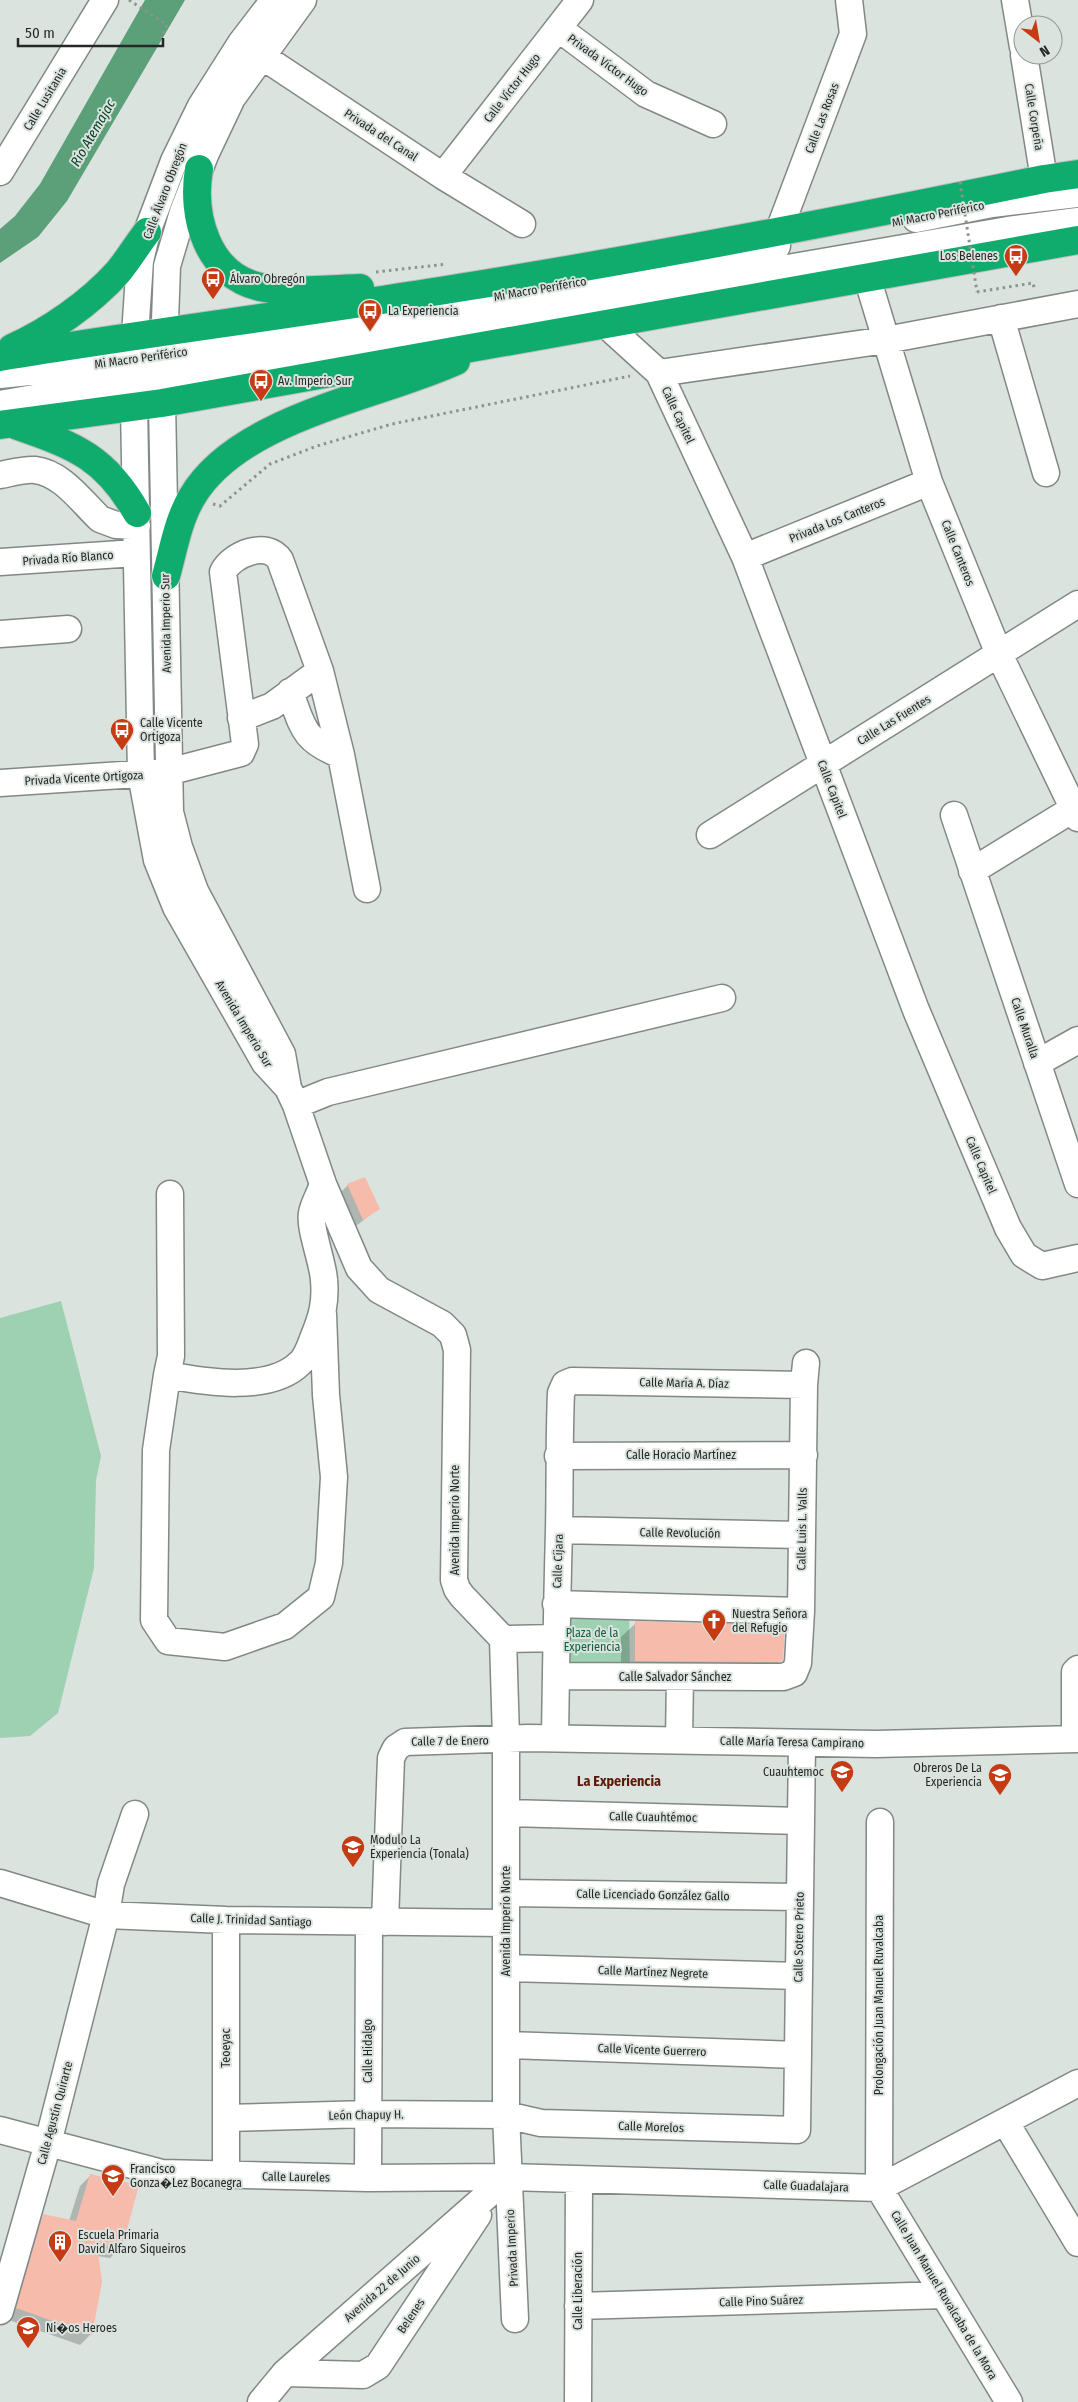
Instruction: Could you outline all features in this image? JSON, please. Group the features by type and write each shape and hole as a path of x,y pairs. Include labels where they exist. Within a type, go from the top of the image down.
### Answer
{"highway":[{"path":"199,169 197,206 207,242 219,262 237,278 270,289 459,288"},
{"path":"4,418 134,371 163,354 459,288 778,233 1044,179 1078,174"},
{"path":"0,352 40,333 83,304 119,271 147,232"},
{"path":"0,357 134,371 162,403 492,342 1078,240"},
{"path":"166,576 191,498 218,466 248,445 291,421 436,370 492,342"},
{"path":"4,418 55,438 89,456 116,482 137,520"}],"street":[{"name":"Calle Lusitania","path":"1,169 104,0"},
{"name":"Calle Álvaro Obregón","path":"162,403 167,266 183,212 199,169 274,0"},
{"name":"Calle Álvaro Obregón","path":"134,371 140,261 147,232 174,161 201,106 251,50 302,0"},
{"name":"Calle Víctor Hugo","path":"443,176 580,0"},
{"name":"Calle Las Rosas","path":"778,233 853,34 849,0"},
{"path":"1016,0 1018,15"},
{"name":"Privada Víctor Hugo","path":"558,28 646,94 713,124"},
{"name":"Privada del Canal","path":"251,50 443,176 522,224"},
{"name":"Calle Corpeña","path":"1026,65 1044,179"},
{"name":"Mi Macro Periférico","path":"0,375 134,371 163,354 729,255 992,204 1078,194"},
{"name":"Mi Macro Periférico","path":"163,354 1078,221"},
{"name":"Calle Canteros","path":"867,277 929,482 999,654 1076,811"},
{"path":"658,373 886,340 1078,304"},
{"path":"1001,318 1046,472"},
{"name":"Calle Capitel","path":"604,323 658,373 745,557 916,1010 1008,1228 1024,1254 1042,1266 1078,1258"},
{"name":"Avenida Imperio Sur","path":"134,371 141,774 157,860 176,907 266,1063 292,1097"},
{"name":"Avenida Imperio Sur","path":"162,403 170,812 179,847 195,892 282,1054 292,1097"},
{"path":"0,475 35,470 49,474 60,480 108,524 137,520"},
{"name":"Privada Los Canteros","path":"745,557 929,482"},
{"path":"320,670 272,706 241,718 223,580 226,566 237,556 263,550 276,554 320,670 341,755 367,889"},
{"name":"Privada Río Blanco","path":"0,562 136,553"},
{"name":"Calle Las Fuentes","path":"710,835 1078,604"},
{"path":"0,634 68,629"},
{"path":"290,692 305,731 320,746 341,755"},
{"name":"Privada Vicente Ortigoza","path":"0,783 168,772 241,753 245,744 241,718"},
{"path":"972,871 1076,811"},
{"name":"Calle Muralla","path":"954,815 1078,1184"},
{"path":"292,1097 328,1092 722,998"},
{"path":"1037,1063 1078,1040"},
{"name":"Avenida Imperio Norte","path":"292,1097 323,1184 349,1249 359,1268 368,1280 380,1290 442,1324 453,1335 457,1350 454,1580 462,1596 503,1639 506,1738 506,2115 503,2182"},
{"path":"170,1194 171,1356 156,1450 154,1620 168,1641 225,1647 285,1626 322,1597 329,1563 334,1477 326,1395 323,1314 324,1281 320,1254 312,1227 312,1214 323,1184"},
{"path":"167,1375 219,1382 252,1382 278,1377 301,1363 323,1314"},
{"name":"Calle María A. Díaz","path":"565,1384 572,1381 805,1374"},
{"name":"Calle Luis L. Valls","path":"794,1673 798,1663 800,1611 805,1374"},
{"name":"Calle Cíjara","path":"555,1738 556,1604 559,1530 558,1456 561,1393 565,1384"},
{"name":"Calle Horacio Martínez","path":"558,1456 804,1455"},
{"name":"Calle Revolución","path":"559,1530 802,1535"},
{"path":"556,1604 800,1611"},
{"path":"503,1639 556,1638"},
{"path":"1076,1739 1075,1672 1078,1669"},
{"name":"Calle Salvador Sánchez","path":"556,1676 783,1677 794,1673"},
{"path":"679,1740 680,1677"},
{"name":"Calle María Teresa Campirano","path":"506,1738 679,1740 802,1744 1076,1739"},
{"name":"Calle 7 de Enero","path":"396,1748 405,1742 480,1741 506,1738"},
{"name":"Calle Sotero Prieto","path":"797,2130 802,1744"},
{"name":"Calle Hidalgo","path":"368,2178 368,2114 377,1923 391,1758 396,1748"},
{"name":"Calle Cuauhtémoc","path":"506,1813 801,1821"},
{"name":"Calle Agustín Quirarte","path":"0,2311 48,2143 106,1915 111,1884 135,1814"},
{"name":"Prolongación Juan Manuel Ruvalcaba","path":"879,2188 880,1822"},
{"name":"Calle J. Trinidad Santiago","path":"0,1883 106,1915 226,1920 506,1923"},
{"name":"Calle Licenciado González Gallo","path":"506,1893 800,1897"},
{"name":"Teoeyac","path":"226,1920 226,2175"},
{"name":"Calle Martínez Negrete","path":"506,1968 799,1976"},
{"name":"Calle Vicente Guerrero","path":"506,2045 798,2055"},
{"name":"Calle Guadalajara","path":"503,2182 579,2180 879,2188 1006,2123 1078,2083"},
{"name":"León Chapuy H.","path":"226,2118 368,2114 506,2115"},
{"name":"Calle Morelos","path":"506,2115 542,2123 773,2131 797,2130"},
{"path":"1006,2123 1078,2243"},
{"name":"Calle Laureles","path":"0,2130 162,2173 503,2182"},
{"name":"Calle Liberación","path":"578,2402 579,2180"},
{"name":"Privada Imperio","path":"503,2182 515,2319"},
{"name":"Belenes","path":"285,2372 363,2375 378,2366 503,2182"},
{"name":"Avenida 22 de Junio","path":"261,2402 285,2372 503,2182"},
{"name":"Calle Juan Manuel Ruvalcaba de la Mora","path":"879,2188 1009,2402"},
{"name":"Calle Pino Suárez","path":"578,2306 944,2295"}],"path":[{"path":"129,0 168,25 161,38"},
{"path":"960,182 977,292"},
{"path":"191,498 220,506 270,464 317,446 392,424 637,375 658,373"}],"green space":[{"path":"61,1301 101,1456 96,1480 94,1568 58,1713 30,1736 0,1738 0,1318"},
{"name":"Plaza de la Experiencia","path":"559,1604 629,1612 630,1671 559,1672"}],"water":[{"name":"Río Atemajac","path":"145,0 185,0 67,201 38,237 0,263 0,229 15,216 40,184"}],"building":[{"path":"365,1177 380,1209 363,1220 347,1184"},
{"name":"Nuestra Señora del Refugio","path":"635,1621 785,1626 783,1660 780,1662 635,1661"},
{"name":"Escuela Primaria David Alfaro Siqueiros","path":"90,2174 139,2185 122,2248 97,2244 102,2282 92,2335 16,2308 43,2214 76,2221"}],"place":[{"name":"Los Belenes","path":"1016,277"},
{"name":"Álvaro Obregón","path":"213,300"},
{"name":"La Experiencia","path":"370,332"},
{"name":"Av. Imperio Sur","path":"261,402"},
{"name":"Calle Vicente Ortigoza","path":"122,751"},
{"name":"Nuestra Señora del Refugio","path":"714,1642"},
{"name":"Cuauhtemoc","path":"842,1793"},
{"name":"Obreros De La Experiencia","path":"1000,1796"},
{"name":"Modulo La Experiencia (Tonala)","path":"353,1868"},
{"name":"Francisco Gonza�Lez Bocanegra","path":"113,2197"},
{"name":"Escuela Primaria David Alfaro Siqueiros","path":"60,2263"},
{"name":"Ni�os Heroes","path":"28,2349"}],"district":[{"name":"La Experiencia","path":"619,1781"}]}
